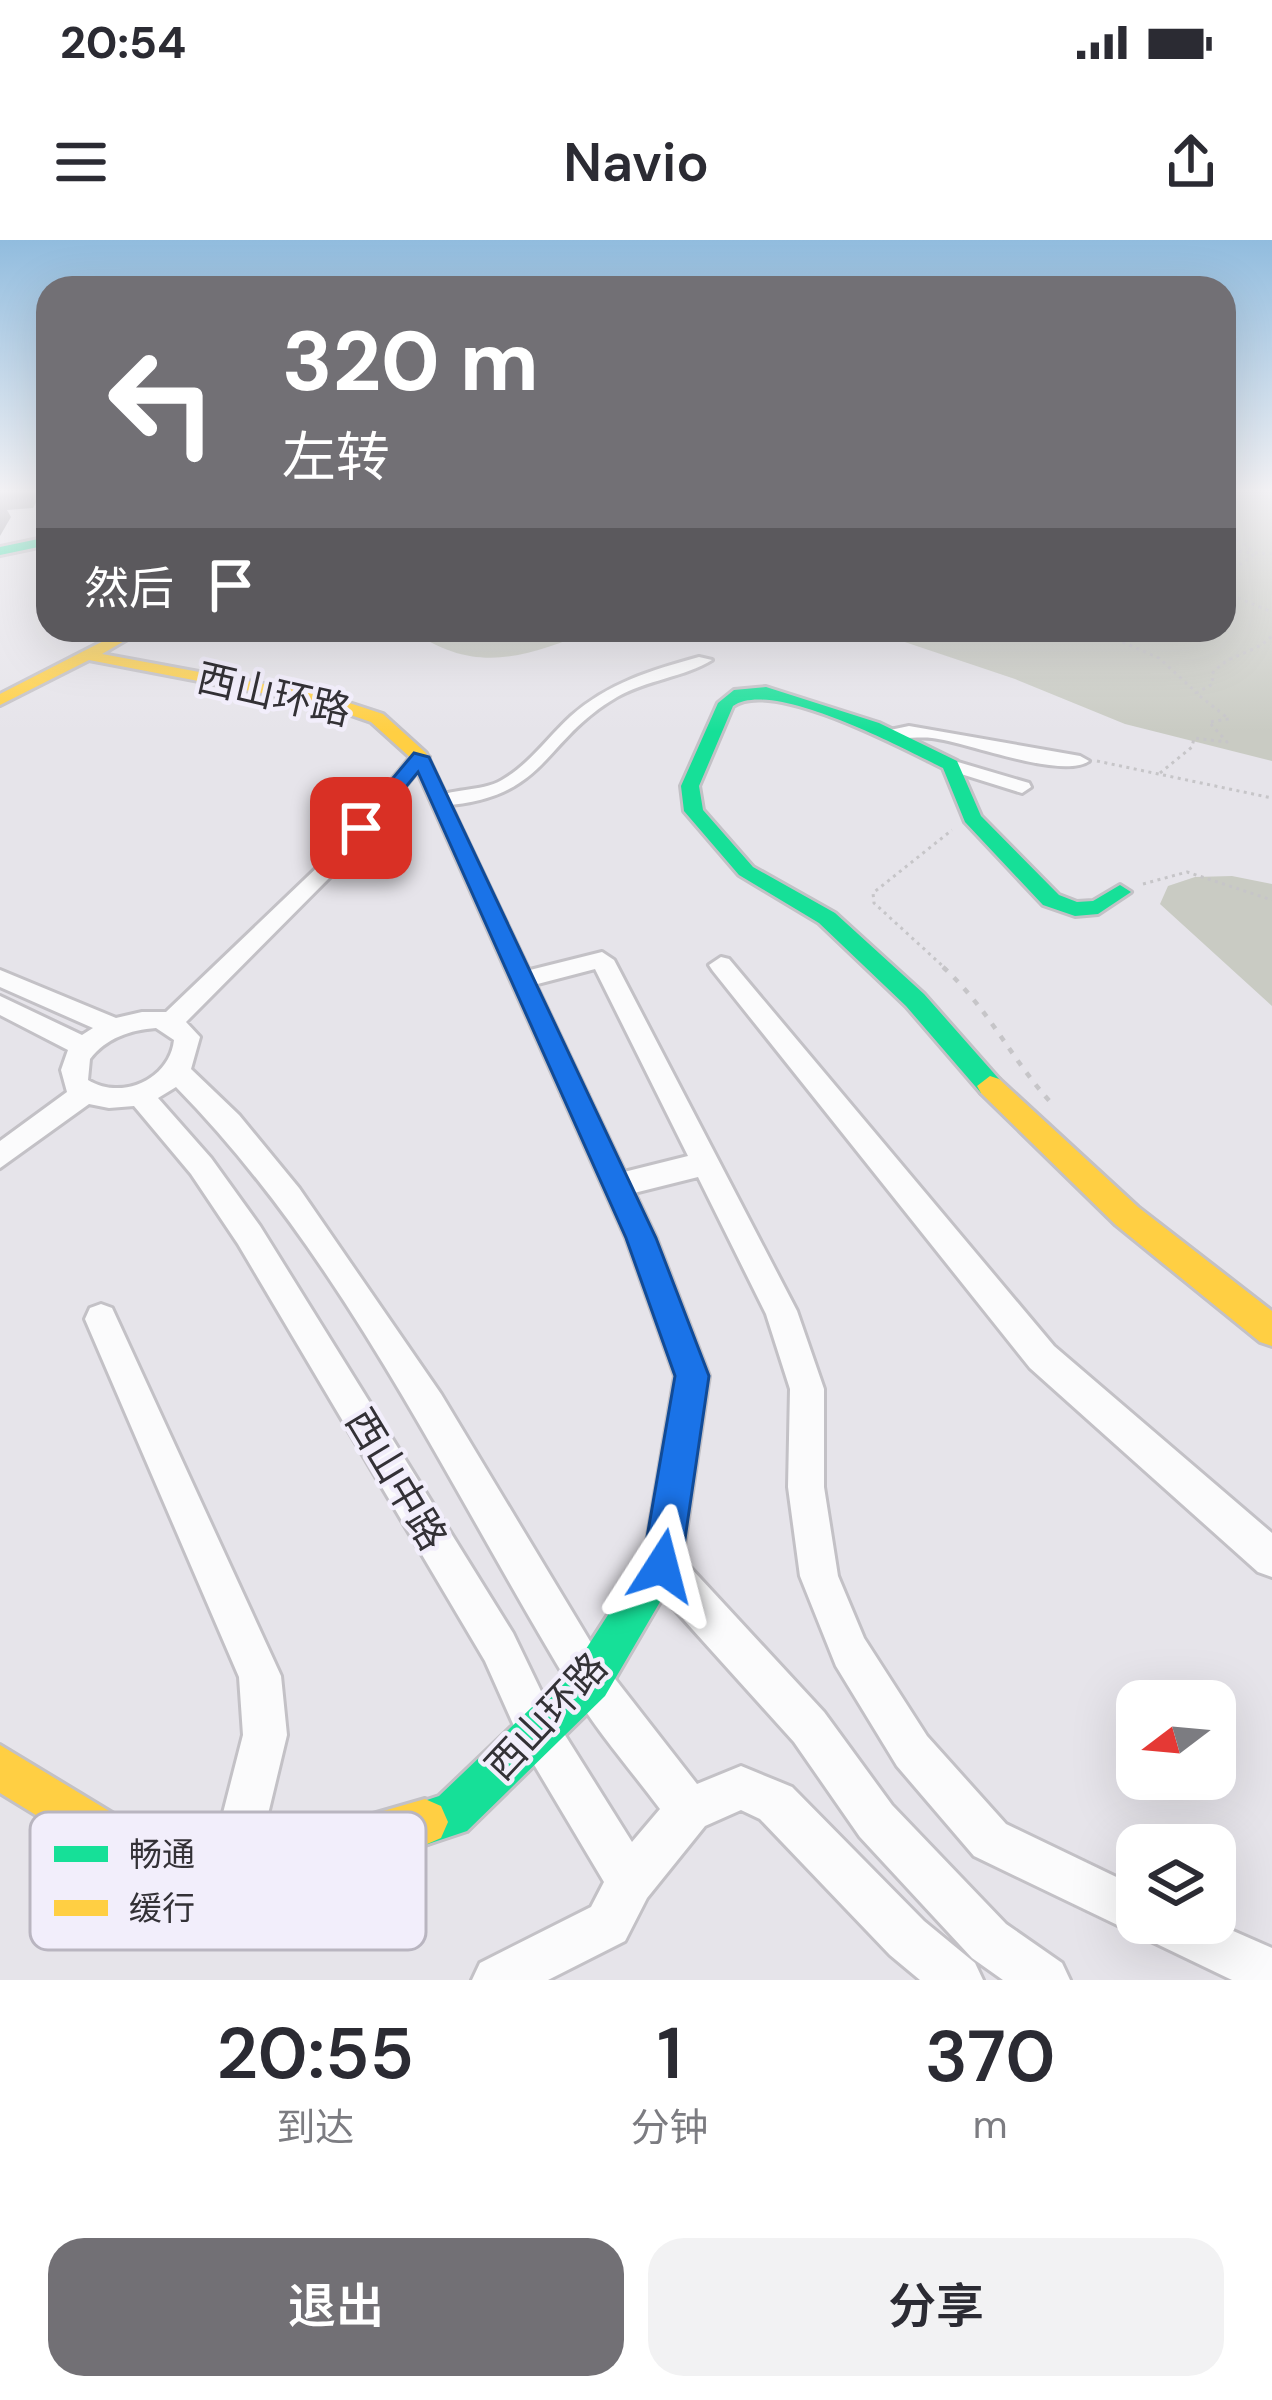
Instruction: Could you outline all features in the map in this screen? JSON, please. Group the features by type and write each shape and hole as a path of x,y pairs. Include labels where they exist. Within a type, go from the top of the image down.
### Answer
{"street":[{"path":"0,691 95,642"},
{"path":"0,700 115,642"},
{"name":"西山环路","path":"90,656 322,700 376,718 420,757 618,1185 692,1376 662,1566 590,1681 451,1815 426,1822"},
{"path":"441,800 473,801 505,792 598,703 643,677 704,660"},
{"path":"1022,787 951,765 885,733 766,692 740,693 726,703 690,786 694,812 746,871 827,918 915,1000 1013,1112 1127,1216 1272,1330"},
{"path":"885,733 910,729 1028,757 1080,761"},
{"path":"171,1022 332,864 420,757"},
{"path":"951,765 972,818 1051,900 1075,909 1098,907 1120,892"},
{"path":"526,979 602,960 781,1311 807,1389 806,1487 819,1576 850,1652 913,1750 990,1840 1116,1902"},
{"path":"721,965 1042,1358 1272,1558"},
{"path":"0,978 114,1028"},
{"path":"0,1004 85,1048"},
{"path":"139,1020 171,1022 187,1037 188,1047 177,1071 139,1094 113,1100 84,1093 72,1076 85,1048 114,1028 139,1020"},
{"name":"西山中路","path":"177,1071 229,1123 289,1197 429,1406 590,1681 689,1810"},
{"path":"0,1157 84,1093"},
{"name":"西山中路","path":"139,1094 249,1234 499,1647 538,1731 630,1881"},
{"path":"618,1185 706,1163"},
{"path":"101,1319 260,1676 265,1735 246,1812"},
{"path":"662,1566 809,1727 876,1821 989,1941 1045,1980"},
{"name":"西山环路","path":"0,1767 70,1812"},
{"path":"497,1980 608,1924 630,1881 689,1810 741,1788 776,1803 907,1938 958,1980"},
{"path":"1208,1944 1272,1973"}],"path":[{"path":"1236,597 1272,612"},
{"path":"1196,693 1213,684 1212,674 1223,660 1257,651 1272,636"},
{"path":"1122,642 1159,658 1229,719 1209,722 1227,742 1194,738 1192,747 1160,773"},
{"path":"1080,761 1272,798"},
{"path":"972,818 912,858 873,893 874,903 982,1003 1025,1075 1056,1108"},
{"path":"1120,892 1187,872 1272,899"}],"shaded area":[{"path":"1236,570 1272,570 1272,761 1125,724 1015,679 905,642 1236,642"},
{"path":"431,642 561,642 500,657 457,653"},
{"path":"1232,876 1272,884 1272,1006 1160,904 1168,886 1195,877"}],"traffic: fast":[{"path":"990,1086 915,1000 827,918 746,871 694,811 690,786 726,703 740,693 766,692 873,727 951,765 972,818 1051,900 1075,909 1098,907 1120,892"},
{"path":"426,1822 451,1815 590,1681 662,1566 692,1376 641,1238 575,1095"}],"traffic: slow":[{"path":"0,700 113,642"},
{"path":"90,656 322,700 377,718 420,757 575,1095"},
{"path":"990,1086 1127,1216 1272,1331"},
{"path":"0,1767 70,1812"}],"route":[{"path":"361,828 420,757 505,933 641,1238 692,1376 662,1566"}]}
